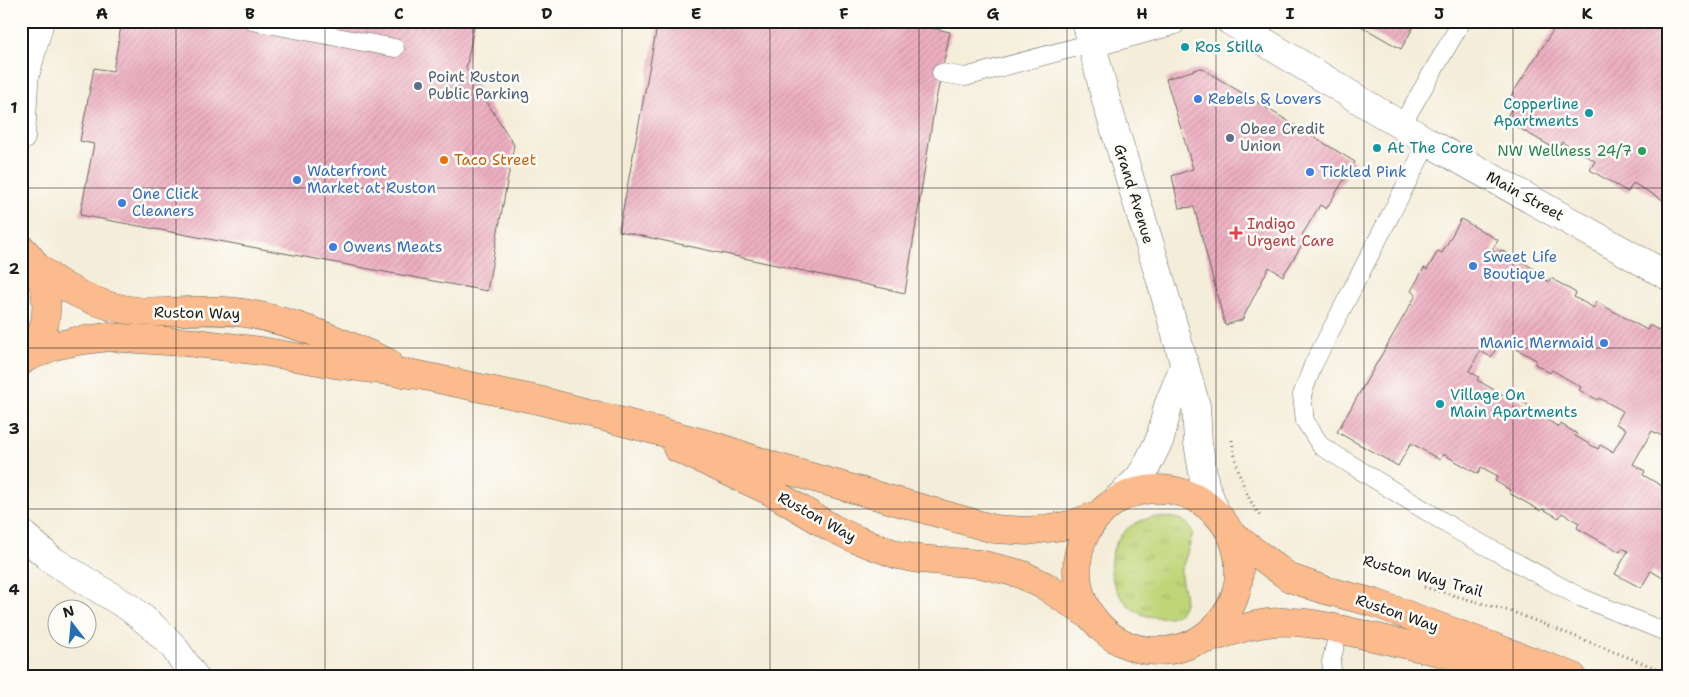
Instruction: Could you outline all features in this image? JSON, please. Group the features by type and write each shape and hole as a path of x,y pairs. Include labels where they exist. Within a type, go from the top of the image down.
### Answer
{"main road":[{"path":"24,359 38,341 45,324 47,305 44,286 27,250"},
{"name":"Ruston Way","path":"27,250 58,283 99,303 122,310 145,312 219,310 268,317 308,329 419,375"},
{"name":"Ruston Way","path":"24,359 54,346 69,342 108,337 261,350 335,364 419,375 542,401 716,446 776,467 994,529 1028,531 1070,525 1107,508"},
{"name":"Ruston Way","path":"629,424 770,491 832,528 855,539 905,556 980,564 1022,574 1045,586 1093,618"},
{"path":"1156,489 1178,491 1199,499 1224,524 1238,552 1240,570 1238,588 1232,605 1222,620 1209,633 1193,643 1172,650 1150,651 1128,645 1109,634 1093,618 1085,604 1080,589 1078,557 1082,541 1090,527 1107,508 1134,493 1156,489"},
{"name":"Ruston Way","path":"1224,524 1290,578 1325,590 1375,603 1572,676"},
{"name":"Ruston Way","path":"1193,643 1244,628 1276,622 1301,622 1340,629 1542,676"}],"street":[{"path":"21,137 23,87 40,21"},
{"path":"1089,32 1172,21"},
{"name":"Main Street","path":"1230,21 1428,142 1668,276"},
{"name":"Grand Avenue","path":"1089,32 1107,104 1160,278 1196,406 1198,443 1205,485 1224,524"},
{"path":"1107,508 1139,478 1146,467 1160,439 1168,406 1184,366"},
{"path":"25,531 52,560 122,602 151,625 173,646 194,676"}],"lane":[{"path":"252,21 395,48"},
{"path":"1401,126 1462,21"},
{"path":"941,73 965,77 1089,32"},
{"path":"1428,142 1313,365 1302,395 1305,420 1320,446 1460,532 1580,597 1668,633"},
{"path":"1333,676 1331,662 1340,629"}],"path":[{"path":"1232,440 1244,487 1261,517"},
{"name":"Ruston Way Trail","path":"1421,586 1512,612 1668,673"}],"green space":[{"path":"1153,517 1182,520 1190,527 1193,533 1181,569 1184,605 1179,612 1171,616 1150,616 1138,612 1121,597 1115,587 1112,576 1112,553 1116,543 1130,527"}],"building":[{"name":"Waterfront Market at Ruston","path":"122,21 475,21 466,69 514,145 487,291 80,215 94,144 80,141 94,68 113,71"},
{"path":"658,21 899,21 950,32 935,104 905,293 619,231"},
{"path":"1352,21 1417,21 1401,49"},
{"name":"Copperline Apartments","path":"1559,21 1668,21 1668,203 1633,183 1628,192 1590,170 1595,161 1562,142 1557,150 1505,120 1513,106 1507,102"},
{"path":"1201,68 1355,162 1326,209 1320,205 1302,235 1306,238 1283,276 1269,267 1242,320 1225,325 1194,207 1179,208 1172,176 1193,169 1166,79"},
{"name":"Village On Main Apartments","path":"1461,219 1498,240 1492,251 1498,254 1501,250 1545,275 1543,278 1549,282 1551,278 1576,293 1574,297 1594,308 1597,302 1647,330 1649,325 1668,335 1668,437 1652,431 1633,464 1645,471 1643,475 1662,486 1664,483 1668,485 1668,581 1651,571 1641,588 1615,574 1628,551 1622,548 1620,552 1577,528 1579,523 1562,513 1559,518 1543,509 1541,511 1509,493 1510,490 1495,481 1498,476 1481,467 1478,474 1443,454 1440,460 1411,443 1398,466 1337,432 1416,295 1411,291 1424,268 1427,270 1438,251 1442,253","holes":["1501,340 1536,360 1535,364 1550,373 1552,370 1581,387 1579,390 1623,411 1616,424 1626,429 1613,452 1600,445 1598,449 1575,436 1577,434 1561,424 1559,427 1530,410 1531,407 1516,398 1514,401 1477,380 1479,377 1469,371 1480,351 1491,357"]}],"place":[{"name":"Ros Stilla","path":"1185,47"},
{"name":"Point Ruston Public Parking","path":"418,86"},
{"name":"Rebels & Lovers","path":"1198,99"},
{"name":"Copperline Apartments","path":"1589,113"},
{"name":"Obee Credit Union","path":"1230,138"},
{"name":"At The Core","path":"1377,148"},
{"name":"NW Wellness 24/7","path":"1642,151"},
{"name":"Taco Street","path":"444,160"},
{"name":"Tickled Pink","path":"1310,172"},
{"name":"Waterfront Market at Ruston","path":"297,180"},
{"name":"One Click Cleaners","path":"122,203"},
{"name":"Indigo Urgent Care","path":"1236,233"},
{"name":"Owens Meats","path":"333,247"},
{"name":"Sweet Life Boutique","path":"1473,266"},
{"name":"Manic Mermaid","path":"1604,343"},
{"name":"Village On Main Apartments","path":"1440,404"}]}
